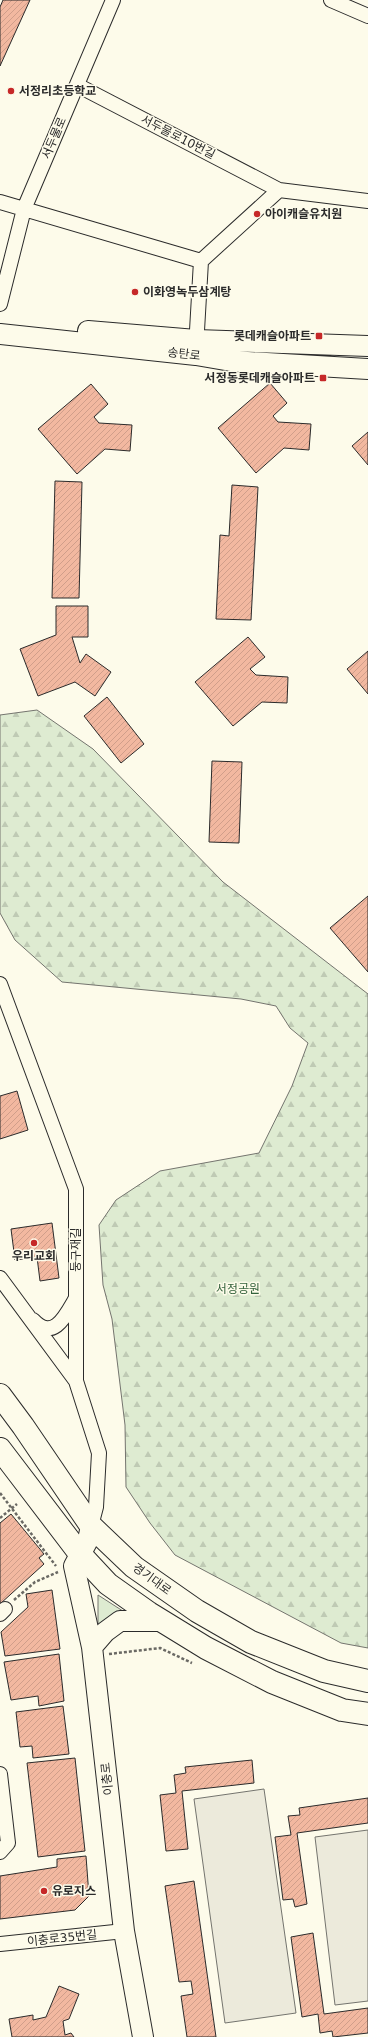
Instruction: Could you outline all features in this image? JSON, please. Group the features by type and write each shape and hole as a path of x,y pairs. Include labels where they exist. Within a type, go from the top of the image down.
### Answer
{"main road":[{"name":"송탄로","path":"0,323 196,347 231,361 368,370"},
{"name":"송탄로","path":"0,334 196,347 368,346"},
{"name":"경기대로","path":"0,1395 28,1432 91,1526 134,1567 197,1611 252,1642 324,1671 368,1681"},
{"path":"0,1449 77,1560 108,1584 162,1621 206,1648 272,1682 342,1710 368,1714"},
{"path":"77,1560 88,1540 91,1526"},
{"name":"이충로","path":"77,1560 92,1647 124,1931 143,2037"},
{"path":"92,1647 105,1632 120,1621 162,1621"}],"street":[{"name":"서두물로","path":"0,304 24,209 113,0"},
{"path":"331,0 368,16"},
{"name":"서두물로10번길","path":"77,85 279,190 368,201"},
{"path":"196,347 201,261 279,190"},
{"path":"0,202 201,261"},
{"name":"둥구재길","path":"0,984 76,1189 76,1381 99,1453 96,1507 91,1526"},
{"path":"0,1278 22,1310 76,1381"},
{"path":"22,1310 38,1326 51,1328 62,1322 76,1297"},
{"path":"0,1774 8,1843 0,1852"},
{"name":"이충로35번길","path":"0,1944 124,1931"}],"path":[{"path":"0,1518 17,1504"},
{"path":"2,1612 35,1582 77,1560"}],"green space":[{"name":"서정공원","path":"37,710 93,749 223,882 368,994 368,1648 341,1643 175,1555 150,1523 126,1487 125,1425 112,1319 103,1285 99,1225 116,1200 160,1171 259,1153 292,1086 308,1043 290,1028 276,1006 241,999 62,982 15,940 0,913 0,715"},
{"path":"98,1595 126,1613 98,1627"}],"shaded area":[{"path":"264,1789 296,2013 225,2023 194,1799"},
{"path":"368,1830 368,2001 335,2005 315,1837"}],"building":[{"path":"3,0 30,0 0,66 0,7"},
{"path":"270,383 287,403 273,416 278,422 311,424 309,450 284,448 256,473 218,428"},
{"path":"91,384 108,404 94,417 99,423 132,425 130,451 105,449 77,474 38,429"},
{"path":"368,432 368,465 352,446"},
{"path":"55,481 82,482 79,598 52,598"},
{"path":"232,485 258,487 251,620 216,619 220,535 229,536"},
{"path":"56,606 88,606 88,637 72,637 80,663 86,654 111,672 95,696 75,682 38,696 20,649 56,635"},
{"path":"248,637 265,657 250,669 256,675 288,677 287,703 262,702 233,726 195,682"},
{"path":"368,651 368,694 347,669"},
{"path":"107,697 144,744 121,763 84,716"},
{"path":"212,761 242,762 239,843 209,842"},
{"path":"368,896 368,972 330,928"},
{"path":"17,1091 28,1130 0,1139 0,1096"},
{"name":"우리교회","path":"52,1223 59,1278 40,1281 37,1257 15,1260 11,1229"},
{"path":"11,1514 44,1554 39,1558 44,1564 0,1604 0,1523"},
{"path":"52,1590 60,1649 5,1656 1,1632 28,1607 26,1594"},
{"path":"59,1654 64,1701 39,1706 38,1696 11,1700 4,1662"},
{"path":"63,1706 69,1754 33,1758 32,1746 20,1747 16,1712"},
{"path":"75,1758 85,1851 38,1857 27,1763"},
{"path":"252,1760 254,1783 182,1791 188,1849 166,1851 160,1795 176,1793 174,1775 186,1773 185,1767"},
{"path":"368,1798 368,1823 297,1833 307,1904 295,1907 293,1899 283,1900 275,1837 291,1835 288,1816 300,1815 299,1808"},
{"path":"86,1856 89,1896 75,1910 0,1919 0,1876 57,1867 57,1859"},
{"path":"194,1881 216,2037 187,2037 181,1996 193,1994 191,1981 179,1982 165,1886"},
{"path":"313,1933 324,2014 368,2008 368,2033 333,2037 332,2031 320,2033 318,2014 302,2017 291,1937"},
{"path":"59,1986 79,1994 69,2019 63,2021 65,2035 71,2033 74,2037 12,2037 9,2019 33,2015 33,2020 46,2017"}],"place":[{"name":"서정리초등학교","path":"11,91"},
{"name":"아이캐슬유치원","path":"257,214"},
{"name":"이화영녹두삼계탕","path":"135,292"},
{"name":"롯데캐슬아파트","path":"319,336"},
{"name":"서정동롯데캐슬아파트","path":"323,378"},
{"name":"우리교회","path":"34,1243"},
{"name":"유로지스","path":"44,1891"}]}
